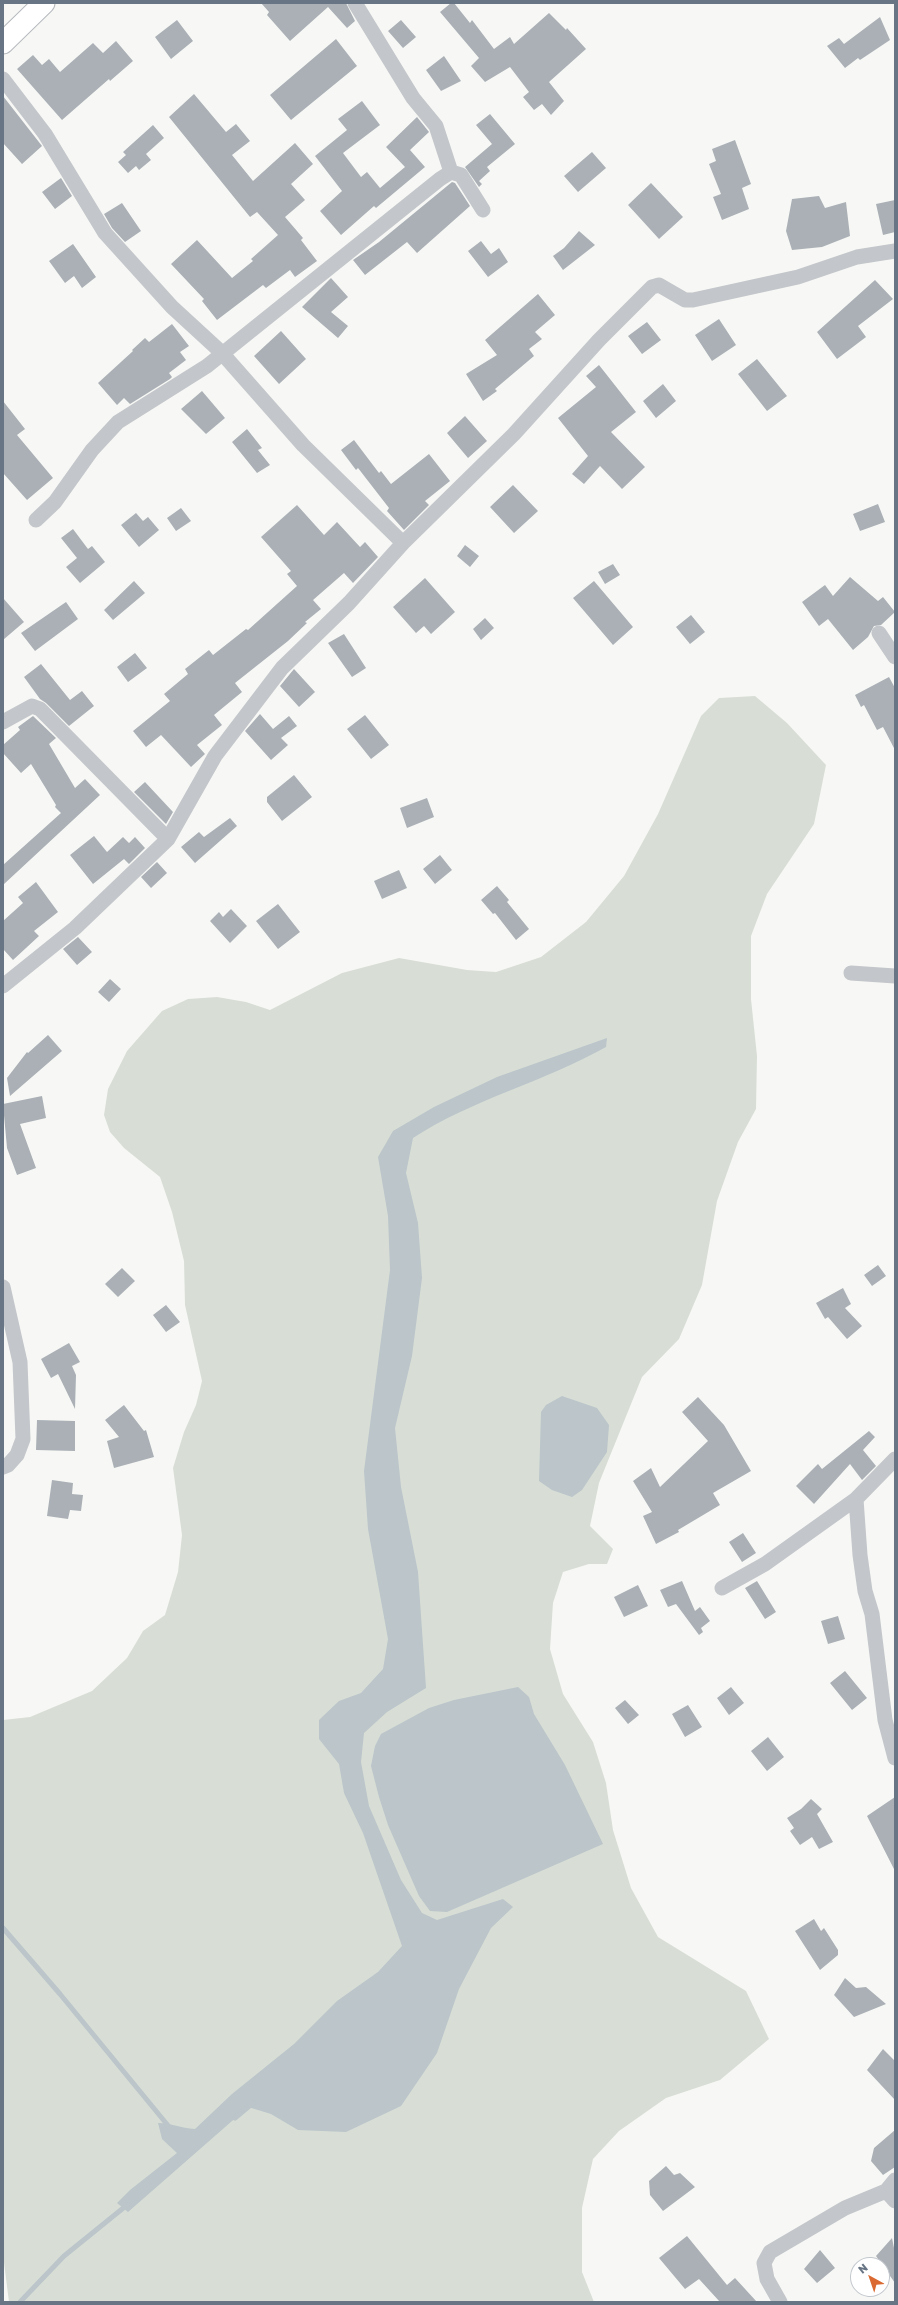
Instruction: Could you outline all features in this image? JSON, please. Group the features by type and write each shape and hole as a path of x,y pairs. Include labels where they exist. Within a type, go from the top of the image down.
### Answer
{"street":[{"path":"3,43 44,3"},
{"path":"356,3 413,98 436,126 451,172"},
{"path":"3,79 45,134 105,233 172,307 221,352 303,445 403,543"},
{"path":"36,520 55,502 92,450 118,422 206,366 221,352 440,178 451,172 461,175 483,210"},
{"path":"6,979 76,928 168,839 216,756 282,668 349,603 403,543 514,434 599,340 652,287 659,285 685,300 693,300 798,277 857,257 895,251"},
{"path":"879,633 895,657"},
{"path":"3,722 32,706 40,708 168,839"},
{"path":"852,973 895,976"},
{"path":"3,1287 20,1362 23,1439 17,1455 8,1465 3,1467"},
{"path":"722,1588 765,1564 856,1499 895,1459"},
{"path":"856,1499 860,1555 865,1591 872,1614 885,1720 895,1758"},
{"path":"780,2302 767,2279 764,2263 770,2252 845,2208 892,2191"}],"shaded area":[{"path":"755,696 787,723 826,765 814,824 767,894 751,936 751,999 757,1056 756,1109 738,1142 717,1201 702,1285 679,1339 642,1377 599,1483 590,1526 613,1549 607,1564 589,1564 563,1572 553,1603 550,1649 563,1694 593,1742 606,1783 613,1830 631,1888 658,1937 746,1991 769,2039 720,2080 666,2098 619,2131 593,2159 582,2208 582,2272 594,2302 9,2302 3,2255 3,1720 30,1717 92,1691 127,1658 143,1631 165,1615 178,1572 182,1535 173,1468 184,1432 196,1405 202,1381 185,1305 184,1261 172,1212 160,1177 124,1148 110,1132 104,1115 108,1089 127,1051 162,1011 188,999 217,997 246,1002 270,1010 342,973 399,958 467,970 496,972 541,957 586,922 624,876 658,814 701,716 719,698"},
{"path":"607,1038 606,1047 558,1070 460,1112 413,1138 406,1173 418,1223 422,1278 412,1356 395,1428 401,1487 418,1572 426,1688 387,1712 364,1733 361,1762 369,1806 401,1880 422,1913 437,1920 503,1899 513,1907 491,1928 459,1989 437,2053 401,2106 346,2132 298,2130 271,2114 248,2107 128,2212 117,2203 130,2190 177,2153 162,2139 158,2123 195,2129 232,2094 294,2044 337,2001 378,1972 402,1946 363,1833 344,1793 339,1764 319,1739 319,1720 339,1701 361,1693 383,1669 388,1639 368,1529 364,1471 390,1270 388,1216 378,1157 393,1131 434,1107 497,1077"},
{"path":"562,1396 597,1408 609,1425 607,1452 582,1490 572,1497 552,1490 539,1481 541,1412 546,1405"},
{"path":"518,1687 529,1697 534,1714 565,1765 603,1844 447,1912 430,1911 419,1896 388,1825 371,1766 375,1746 381,1734 429,1708 454,1700"}],"building":[{"path":"261,3 346,3 355,21 347,28 328,7 290,41 267,15 269,12"},
{"path":"451,3 454,3 470,23 472,20 494,49 510,37 514,44 549,13 566,30 567,28 586,49 549,82 564,101 551,115 542,104 534,110 523,97 529,92 510,67 485,82 471,66 479,58 440,12"},
{"path":"880,17 890,40 860,60 858,58 845,68 827,46 839,38 844,44"},
{"path":"177,20 193,41 171,59 155,37"},
{"path":"401,20 416,37 403,48 388,31"},
{"path":"336,39 357,66 291,120 270,95"},
{"path":"116,41 133,61 110,81 109,79 62,120 17,69 33,55 42,65 49,59 60,72 93,43 103,53"},
{"path":"444,56 461,81 441,91 426,70"},
{"path":"194,94 226,132 236,124 250,141 232,155 253,181 295,143 313,164 291,184 305,200 285,217 303,238 301,240 317,261 295,277 290,270 266,288 263,285 217,320 202,301 204,299 171,264 197,240 232,278 253,261 251,259 278,235 257,212 250,217 169,117"},
{"path":"3,96 42,146 22,164 3,143"},
{"path":"362,101 380,125 343,153 361,177 367,172 380,188 405,167 386,147 417,117 429,132 410,150 425,167 376,208 374,206 341,235 320,211 342,191 315,156 347,130 338,119"},
{"path":"490,114 515,144 487,167 490,171 479,181 482,184 479,187 465,167 492,144 476,125"},
{"path":"153,125 164,138 146,154 151,160 139,170 136,166 128,173 118,162 126,155 123,152"},
{"path":"735,140 751,184 742,188 749,209 722,220 713,197 721,194 709,164 716,161 712,149"},
{"path":"592,152 606,168 578,192 564,176"},
{"path":"61,178 72,196 55,209 42,192"},
{"path":"452,182 455,183 470,206 417,253 407,242 365,275 353,260 379,242"},
{"path":"651,183 683,217 659,239 628,205"},
{"path":"819,196 825,208 846,202 850,236 822,247 792,250 786,231 792,199"},
{"path":"895,200 895,232 883,235 876,204"},
{"path":"122,203 141,231 125,242 112,228 104,214"},
{"path":"579,231 595,245 563,270 553,256 564,248"},
{"path":"481,241 491,254 499,248 508,262 488,277 468,251"},
{"path":"73,244 96,277 82,288 74,276 65,283 49,261"},
{"path":"331,278 348,297 331,312 348,326 338,338 302,307"},
{"path":"875,280 893,299 858,326 866,337 837,359 817,332"},
{"path":"538,294 555,315 535,332 542,339 529,349 534,356 495,389 497,391 483,401 466,374 497,355 485,340"},
{"path":"719,319 736,345 712,361 695,335"},
{"path":"647,322 661,340 642,354 628,336"},
{"path":"172,324 189,346 180,352 186,360 169,373 172,377 170,379 130,404 124,398 117,405 98,383 145,338 149,342"},
{"path":"281,331 306,359 279,384 254,356"},
{"path":"757,359 787,396 767,411 738,374"},
{"path":"599,365 636,412 611,432 645,467 622,489 600,466 584,484 572,474 588,456 558,418 596,387 586,376"},
{"path":"663,384 676,401 656,418 643,401"},
{"path":"202,391 225,418 206,434 181,409"},
{"path":"3,401 25,429 17,435 53,478 27,500 3,473"},
{"path":"465,416 487,441 468,458 447,433"},
{"path":"247,429 262,448 258,450 270,465 257,473 232,442"},
{"path":"354,440 379,473 381,471 391,484 429,454 450,481 425,501 429,505 404,530 387,511 389,508 358,468 356,470 341,450"},
{"path":"513,485 538,511 514,533 490,507"},
{"path":"878,504 885,522 860,531 853,514"},
{"path":"297,505 324,535 337,522 360,547 365,542 378,557 353,583 344,573 313,600 321,609 305,622 307,623 288,641 235,683 242,692 214,715 222,725 197,745 205,754 191,767 161,735 146,747 133,731 170,701 164,694 188,674 185,669 209,650 213,655 246,629 248,630 297,586 287,574 291,571 261,537"},
{"path":"181,508 191,521 176,531 167,518"},
{"path":"136,513 143,521 148,517 159,530 139,547 121,525"},
{"path":"73,529 88,549 92,546 105,562 80,583 66,567 77,558 61,538"},
{"path":"465,545 479,556 470,567 457,556"},
{"path":"613,564 620,575 605,584 598,572"},
{"path":"850,577 878,601 883,597 895,612 881,625 874,626 868,637 853,650 828,619 819,626 802,602 825,585 833,596"},
{"path":"425,578 455,612 431,634 424,626 416,633 393,607"},
{"path":"134,581 145,593 113,620 104,610"},
{"path":"594,581 633,627 613,645 573,598"},
{"path":"3,598 24,622 3,640"},
{"path":"66,602 78,619 35,651 21,633"},
{"path":"691,615 705,632 690,644 676,627"},
{"path":"485,618 494,628 481,640 473,629"},
{"path":"344,634 366,668 352,677 328,643"},
{"path":"135,653 147,668 128,682 117,667"},
{"path":"41,664 70,700 82,691 94,706 69,726 40,699 24,677"},
{"path":"294,669 315,692 299,707 280,686"},
{"path":"889,677 895,688 895,750 883,727 877,730 864,705 861,707 855,695"},
{"path":"260,714 273,729 289,716 297,726 281,738 288,745 271,760 245,731"},
{"path":"365,715 389,745 371,759 347,729"},
{"path":"33,716 56,738 49,744 75,788 85,779 100,795 3,885 3,865 61,813 55,807 56,805 31,764 21,773 3,753 3,745 20,730 18,727"},
{"path":"294,775 312,797 282,821 267,802 267,797"},
{"path":"145,782 173,812 166,824 134,792"},
{"path":"427,798 434,817 407,828 400,808"},
{"path":"230,818 237,826 195,863 181,847 199,832 204,837"},
{"path":"94,836 107,852 123,837 129,843 135,837 145,848 129,864 124,859 93,884 70,855"},
{"path":"440,855 452,870 435,884 423,869"},
{"path":"157,862 167,873 151,888 141,877"},
{"path":"399,870 407,888 382,899 374,881"},
{"path":"36,882 58,912 34,931 39,936 13,960 3,949 3,921 23,903 18,897"},
{"path":"497,886 509,900 507,902 529,929 516,940 495,913 493,914 481,900"},
{"path":"278,904 300,932 278,949 256,921"},
{"path":"231,909 247,926 230,943 210,921 219,912 223,917"},
{"path":"78,937 92,952 77,965 63,949"},
{"path":"110,979 121,989 109,1002 98,992"},
{"path":"48,1035 62,1051 10,1096 7,1078 27,1052 28,1053"},
{"path":"42,1096 46,1118 20,1124 36,1168 17,1175 7,1148 3,1104"},
{"path":"878,1265 886,1276 872,1286 864,1275"},
{"path":"122,1268 135,1281 118,1297 105,1284"},
{"path":"843,1288 851,1304 845,1308 862,1326 847,1339 828,1317 825,1319 816,1303"},
{"path":"166,1305 180,1322 166,1332 153,1315"},
{"path":"69,1343 80,1362 72,1366 76,1375 75,1409 58,1374 51,1378 41,1359"},
{"path":"698,1397 724,1425 751,1471 713,1493 720,1505 678,1530 679,1532 656,1544 643,1516 652,1512 633,1481 651,1468 660,1487 708,1441 682,1412"},
{"path":"124,1405 144,1431 146,1430 154,1457 114,1468 107,1441 119,1437 105,1420"},
{"path":"37,1420 75,1421 75,1451 36,1450"},
{"path":"869,1431 875,1437 863,1450 876,1466 862,1480 850,1464 814,1504 796,1486 818,1464 822,1469"},
{"path":"52,1480 73,1483 72,1494 83,1495 81,1511 70,1510 68,1519 47,1516"},
{"path":"743,1533 756,1553 742,1562 729,1542"},
{"path":"682,1581 695,1611 700,1607 710,1621 701,1628 703,1632 699,1635 676,1604 668,1607 660,1590"},
{"path":"757,1581 776,1612 765,1619 745,1588"},
{"path":"638,1585 648,1606 624,1617 614,1597"},
{"path":"838,1616 845,1639 828,1644 821,1621"},
{"path":"845,1671 867,1698 852,1710 830,1683"},
{"path":"731,1687 744,1703 729,1715 717,1698"},
{"path":"625,1700 639,1715 628,1724 615,1708"},
{"path":"688,1705 702,1727 685,1737 672,1714"},
{"path":"768,1737 784,1757 767,1771 751,1751"},
{"path":"895,1797 895,1871 867,1816"},
{"path":"811,1799 822,1809 817,1814 833,1842 819,1849 812,1837 800,1845 790,1831 794,1828 787,1818 801,1809"},
{"path":"814,1919 821,1931 824,1928 838,1950 838,1955 820,1970 795,1931"},
{"path":"845,1978 856,1988 866,1987 886,2004 854,2017 834,1995"},
{"path":"883,2049 895,2061 895,2100 867,2070"},
{"path":"895,2130 895,2167 883,2175 871,2161 874,2148"},
{"path":"666,2166 674,2175 680,2173 695,2187 663,2211 650,2195 649,2181"},
{"path":"687,2236 727,2285 735,2278 757,2302 720,2302 699,2279 685,2289 659,2258"},
{"path":"892,2238 895,2253 895,2283 890,2276 890,2257 876,2256"},
{"path":"820,2250 835,2268 817,2283 804,2269"}],"waterway":[{"path":"3,1928 60,1994 170,2128"},
{"path":"235,2118 253,2103"},
{"path":"20,2302 64,2256 127,2205"}]}
